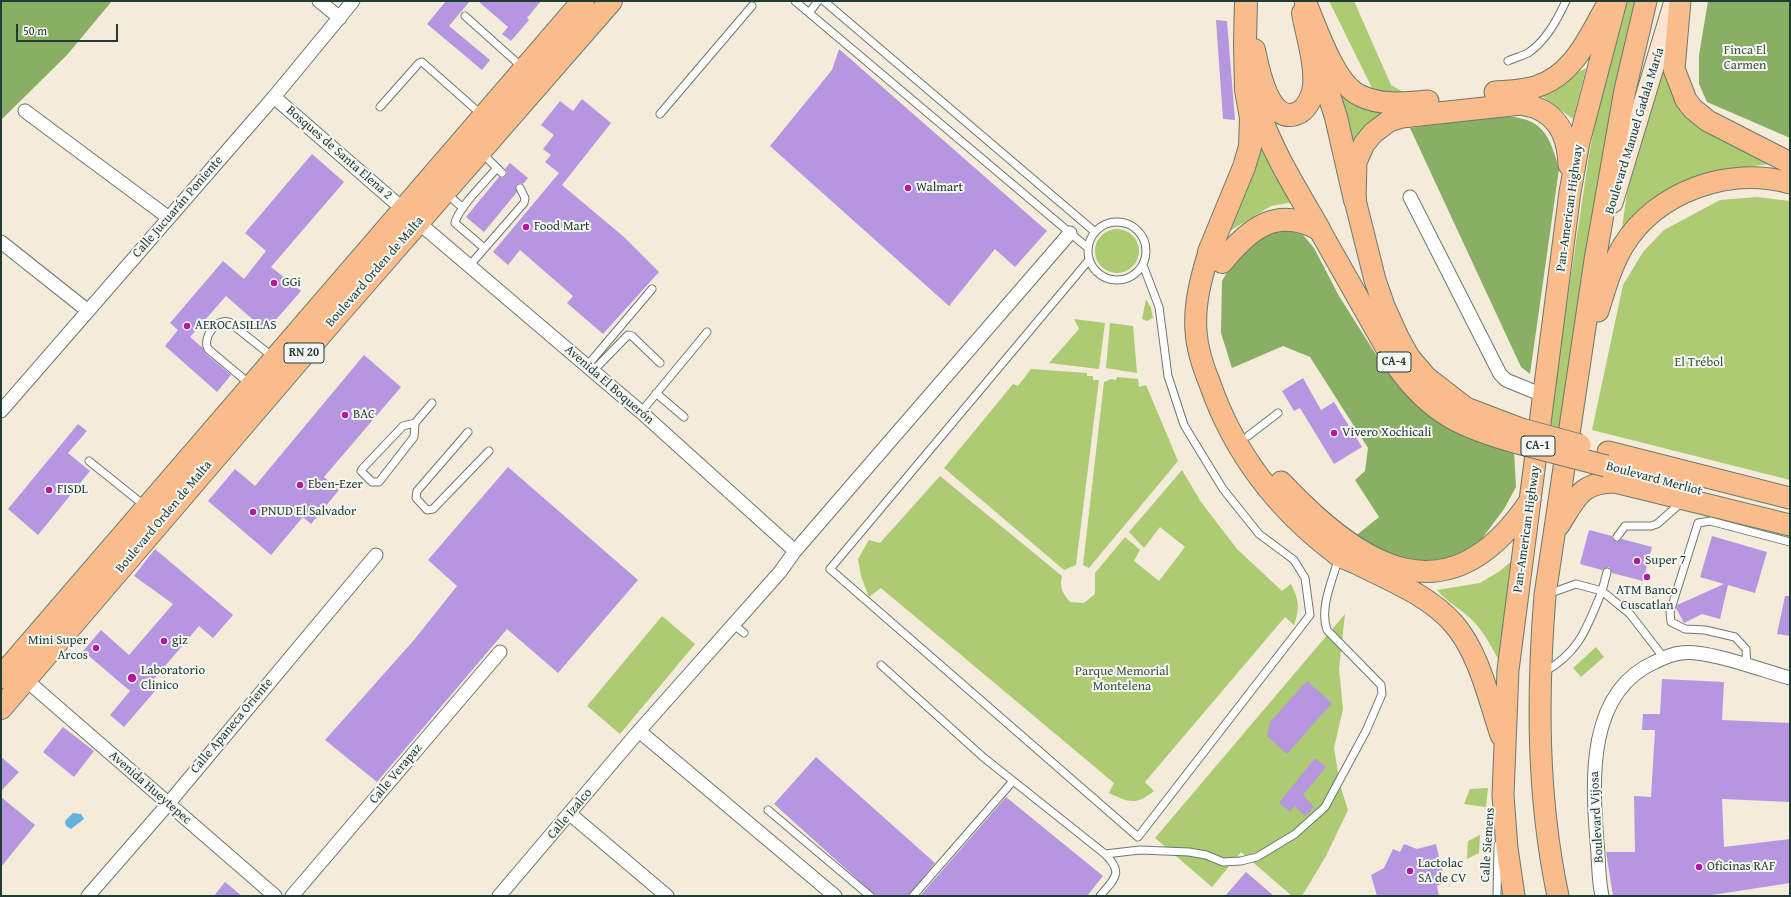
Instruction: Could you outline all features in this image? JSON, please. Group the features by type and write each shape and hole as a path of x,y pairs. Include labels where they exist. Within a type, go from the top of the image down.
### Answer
{"highway":[{"name":"Boulevard Orden de Malta","path":"9,672 333,320 484,116 583,1"},
{"name":"Boulevard Orden de Malta","path":"1,708 9,672 275,358 411,216 445,192 611,1"},
{"path":"1247,1 1253,42 1263,85 1274,107 1281,113 1287,115 1295,114 1301,111 1312,96 1314,85 1303,5"},
{"name":"CA-4","path":"1247,1 1245,42 1249,78 1261,119 1283,166 1319,229"},
{"name":"CA-4","path":"1303,5 1336,117 1355,200"},
{"path":"1215,257 1250,148 1251,118 1246,90 1245,42"},
{"path":"1215,257 1273,220 1298,220 1319,229"}],"main road":[{"path":"1303,5 1343,82 1350,89 1359,95 1375,100 1405,103 1535,87 1556,77 1573,62 1609,1"},
{"name":"Pan-American Highway","path":"1514,896 1506,848 1504,796 1504,745 1508,670 1532,499 1570,192 1586,113 1616,1"},
{"name":"Pan-American Highway","path":"1558,896 1545,821 1539,752 1545,595 1577,376 1596,260 1625,90 1646,1"},
{"path":"1680,1 1674,69 1686,100 1693,109 1708,121 1790,163"},
{"path":"1355,200 1356,162 1364,144 1373,133 1389,121 1402,117 1521,104 1534,106 1546,113 1557,122 1564,134 1569,153 1570,192"},
{"path":"1577,376 1610,275 1624,246 1642,223 1666,202 1694,188 1722,179 1749,176 1774,178 1790,183"},
{"name":"CA-4","path":"1355,200 1382,300 1398,337 1409,357 1426,377 1445,394 1466,408 1520,436"},
{"name":"CA-4","path":"1319,229 1396,365 1411,386 1431,406 1463,425 1483,434 1520,436"},
{"path":"1215,257 1207,283 1197,303 1196,331 1200,356 1225,421 1248,462 1274,496 1296,519 1340,556 1414,581 1454,624 1474,657 1504,745"},
{"path":"1207,283 1210,338 1216,365 1226,393 1248,436 1272,474 1315,517 1381,569"},
{"name":"Boulevard Merliot","path":"1520,436 1607,459 1790,516"},
{"name":"Boulevard Merliot","path":"1607,459 1790,498"},
{"path":"1555,532 1579,495 1587,487 1600,482 1615,482 1790,525"},
{"path":"1414,581 1434,573 1462,565 1484,552 1505,533 1532,499"}],"street":[{"path":"319,1 340,18"},
{"name":"Calle Jucuarán Poniente","path":"2,410 274,97 354,1"},
{"name":"Boulevard Manuel Gadala María","path":"1596,260 1674,1"},
{"name":"Bosques de Santa Elena 2","path":"274,97 411,216"},
{"path":"26,111 168,218"},
{"path":"1410,197 1500,374 1509,382 1545,396"},
{"name":"Avenida El Boquerón","path":"411,216 470,264 590,368 795,551"},
{"name":"Calle Izalco","path":"500,896 639,731 780,572 795,551 1070,233"},
{"path":"1,242 88,311"},
{"name":"Calle Apaneca Oriente","path":"88,896 168,804 376,555"},
{"name":"Calle Verapaz","path":"292,896 500,652"},
{"name":"Boulevard Vijosa","path":"1602,896 1595,819 1594,773 1599,739 1611,702 1620,687 1641,668 1664,658 1681,653 1701,653 1790,678"},
{"name":"Avenida Hueytepec","path":"9,672 168,804 275,896"},
{"path":"639,731 835,896"},
{"path":"570,814 667,896"}],"lane":[{"path":"795,1 1088,248"},
{"path":"809,13 818,1"},
{"path":"824,1 1095,232"},
{"path":"1508,61 1528,52 1542,40 1553,27 1566,1"},
{"path":"660,114 752,6"},
{"path":"465,16 524,68"},
{"path":"380,107 419,63 422,62 484,116"},
{"path":"480,151 500,170 463,208 456,218 455,223 484,248"},
{"path":"470,264 524,202 525,198 520,188"},
{"path":"445,192 463,208"},
{"path":"1111,222 1130,224 1137,229 1143,237 1146,246 1146,256 1143,265 1129,278 1110,280 1100,275 1093,268 1089,260 1088,248 1090,240 1095,232 1102,225 1111,222"},
{"path":"1089,260 830,569 1138,836 1310,615 1305,578 1294,560 1259,534 1223,490 1184,425 1168,376 1159,307 1143,265"},
{"path":"590,368 652,289"},
{"path":"252,385 208,349 205,344 205,338 218,322 223,320 229,322 275,358"},
{"path":"640,412 707,332"},
{"path":"590,368 628,335 632,336 660,363"},
{"path":"656,393 684,417"},
{"path":"415,423 414,437 379,482 372,482 363,474 363,468 403,426 415,423 432,403"},
{"path":"1248,436 1278,413"},
{"path":"468,432 418,491 416,498 427,510 433,509 490,451"},
{"path":"89,461 147,508"},
{"path":"1617,537 1625,526 1651,526 1657,524 1686,499"},
{"path":"1747,666 1746,649 1735,637 1705,630 1685,630 1671,622 1670,612 1698,523 1710,521 1790,542"},
{"path":"1105,854 1140,850 1189,852 1206,855 1223,862 1241,861 1257,856 1295,834 1325,807 1366,731 1382,694 1381,685 1327,630 1323,620 1325,607 1340,556"},
{"path":"1541,673 1555,665 1580,641 1602,591 1607,572"},
{"path":"1545,595 1576,584 1602,591 1630,614 1664,658"},
{"path":"734,624 744,633"},
{"path":"881,665 983,757 1105,854 1117,868 1114,879 1100,896"},
{"path":"913,896 1013,781"},
{"name":"Calle Siemens","path":"1497,896 1498,837 1504,796"},
{"path":"768,810 870,896"}],"green space":[{"path":"1,1 112,1 67,55 1,120"},
{"path":"1329,1 1354,1 1391,85 1414,98 1373,90"},
{"path":"1627,1 1640,1 1560,433 1548,430 1589,155 1602,90"},
{"name":"Finca El Carmen","path":"1708,1 1790,1 1790,138 1707,102 1699,84 1699,55"},
{"path":"1666,53 1668,84 1683,114 1712,135 1770,164 1728,169 1700,175 1674,187 1620,241 1627,193 1639,144"},
{"path":"1586,68 1573,119 1539,94"},
{"path":"1339,93 1366,106 1395,109 1369,122 1351,143"},
{"path":"1494,116 1521,118 1539,127 1550,143 1559,169 1530,374 1521,367 1410,128"},
{"path":"1262,142 1294,202 1271,206 1230,231"},
{"name":"El Trébol","path":"1757,197 1790,201 1790,480 1592,430 1623,285 1643,252 1664,230 1720,200"},
{"path":"1279,228 1303,235 1314,248 1339,296 1380,361 1409,395 1514,451 1516,487 1504,509 1478,544 1452,560 1410,564 1353,538 1379,517 1355,480 1365,471 1368,448 1310,357 1283,346 1232,368 1221,333 1222,281 1231,265 1262,237"},
{"path":"1117,229 1129,233 1135,239 1139,251 1135,263 1129,269 1117,273 1105,269 1099,263 1095,251 1099,239 1105,233"},
{"path":"1146,299 1151,308 1153,318 1147,321 1142,319"},
{"path":"1074,319 1105,323 1099,369 1049,363 1079,329"},
{"path":"1110,323 1133,326 1137,373 1106,368"},
{"path":"1031,369 1087,373 1087,376 1093,376 1093,380 1099,380 1076,565 1064,570 944,468 1013,384 1018,386"},
{"path":"1117,377 1138,379 1139,387 1146,385 1178,461 1089,568 1083,565 1104,382 1111,379 1116,380"},
{"name":"Parque Memorial Montelena","path":"1182,470 1201,502 1237,549 1282,591 1291,584 1296,595 1298,609 1294,625 1285,617 1145,782 1154,791 1148,796 1137,801 1122,799 1109,793 1114,783 881,588 869,597 861,576 858,559 869,540 880,543 940,476 1062,576 1062,590 1070,602 1084,603 1095,594 1095,573 1125,537 1140,550 1134,561 1159,581 1185,547 1160,527 1144,548 1129,532"},
{"path":"1515,558 1503,669 1482,631 1437,590 1480,583 1500,571"},
{"path":"1345,614 1339,669 1343,709 1334,748 1340,785 1348,810 1326,856 1302,896 1292,896 1241,852 1212,887 1155,838"},
{"path":"662,616 695,644 620,734 587,706"},
{"path":"1596,647 1604,657 1581,677 1573,668"},
{"path":"1488,788 1486,807 1464,804 1470,789"},
{"path":"1480,835 1479,853 1467,859 1468,841"}],"water":[{"path":"73,813 81,814 84,819 71,829 66,826 65,821"}],"building":[{"path":"446,1 470,1 449,26 490,60 482,70 427,24"},
{"path":"478,1 541,1 527,18 529,20 511,41 502,34 508,27"},
{"path":"1216,20 1227,21 1235,120 1223,119"},
{"name":"Walmart","path":"839,49 1047,231 1015,267 995,249 949,306 770,146 832,70"},
{"path":"582,99 611,123 562,185 624,237 659,272 603,334 567,303 573,296 520,250 508,265 493,252 559,173 545,162 551,155 543,149 554,135 541,125 560,101 573,111"},
{"path":"312,154 344,182 271,267 301,291 266,331 226,296 190,337 203,348 205,353 231,375 217,392 165,346 178,330 170,323 223,261 244,279 266,251 245,233"},
{"path":"510,163 528,178 523,184 520,183 516,185 517,192 484,232 466,217 499,177 503,178 506,176 507,172 505,169"},
{"path":"364,355 401,387 324,477 339,490 311,524 303,517 271,555 208,501 235,469 255,486"},
{"name":"Vivero Xochicali","path":"1303,378 1321,410 1334,402 1362,447 1334,464 1300,408 1294,411 1282,391"},
{"name":"FISDL","path":"78,424 87,431 68,453 90,471 38,535 8,509"},
{"path":"508,467 638,580 558,673 507,629 377,782 325,740 414,640 457,586 428,560"},
{"path":"1589,530 1612,536 1616,542 1622,539 1652,547 1643,581 1612,573 1609,567 1602,570 1580,564"},
{"path":"1712,536 1767,552 1755,593 1728,585 1720,619 1702,614 1684,623 1676,608 1677,605 1724,584 1700,577"},
{"path":"155,549 233,615 213,638 199,626 149,685 155,691 124,727 110,715 130,691 83,651 101,630 129,655 173,604 134,576"},
{"path":"1785,596 1790,596 1790,636 1777,634"},
{"path":"1662,679 1724,682 1722,720 1790,723 1790,802 1722,799 1724,847 1790,839 1790,883 1705,896 1613,896 1606,852 1635,852 1634,796 1651,797 1655,730 1642,730 1643,714 1660,714"},
{"path":"1307,681 1332,703 1287,754 1267,736 1270,722"},
{"path":"63,727 94,751 74,777 43,752"},
{"path":"1,757 19,772 1,791"},
{"path":"816,757 935,863 908,896 876,896 774,804"},
{"path":"1315,758 1326,767 1303,795 1314,807 1305,816 1295,806 1290,812 1279,803"},
{"path":"1,797 35,825 1,867"},
{"path":"1006,797 1103,876 1087,896 920,896"},
{"name":"Lactolac SA de CV","path":"1404,844 1417,849 1436,844 1445,882 1437,886 1439,896 1377,896 1371,875 1384,868 1393,849 1400,852"},
{"path":"1246,872 1274,896 1225,896"},
{"path":"225,882 242,896 214,896"}],"place":[{"name":"Walmart","path":"908,188"},
{"name":"Food Mart","path":"526,227"},
{"name":"GGi","path":"274,283"},
{"name":"AEROCASILLAS","path":"187,326"},
{"name":"BAC","path":"345,415"},
{"name":"Vivero Xochicali","path":"1334,433"},
{"name":"Eben-Ezer","path":"300,485"},
{"name":"FISDL","path":"49,490"},
{"name":"PNUD El Salvador","path":"253,512"},
{"name":"Super 7","path":"1637,561"},
{"name":"ATM Banco Cuscatlan","path":"1647,577"},
{"name":"giz","path":"164,641"},
{"name":"Mini Super Arcos","path":"96,648"},
{"name":"Laboratorio Clinico","path":"132,678"},
{"name":"Oficinas RAF","path":"1699,867"},
{"name":"Lactolac SA de CV","path":"1410,871"}]}
